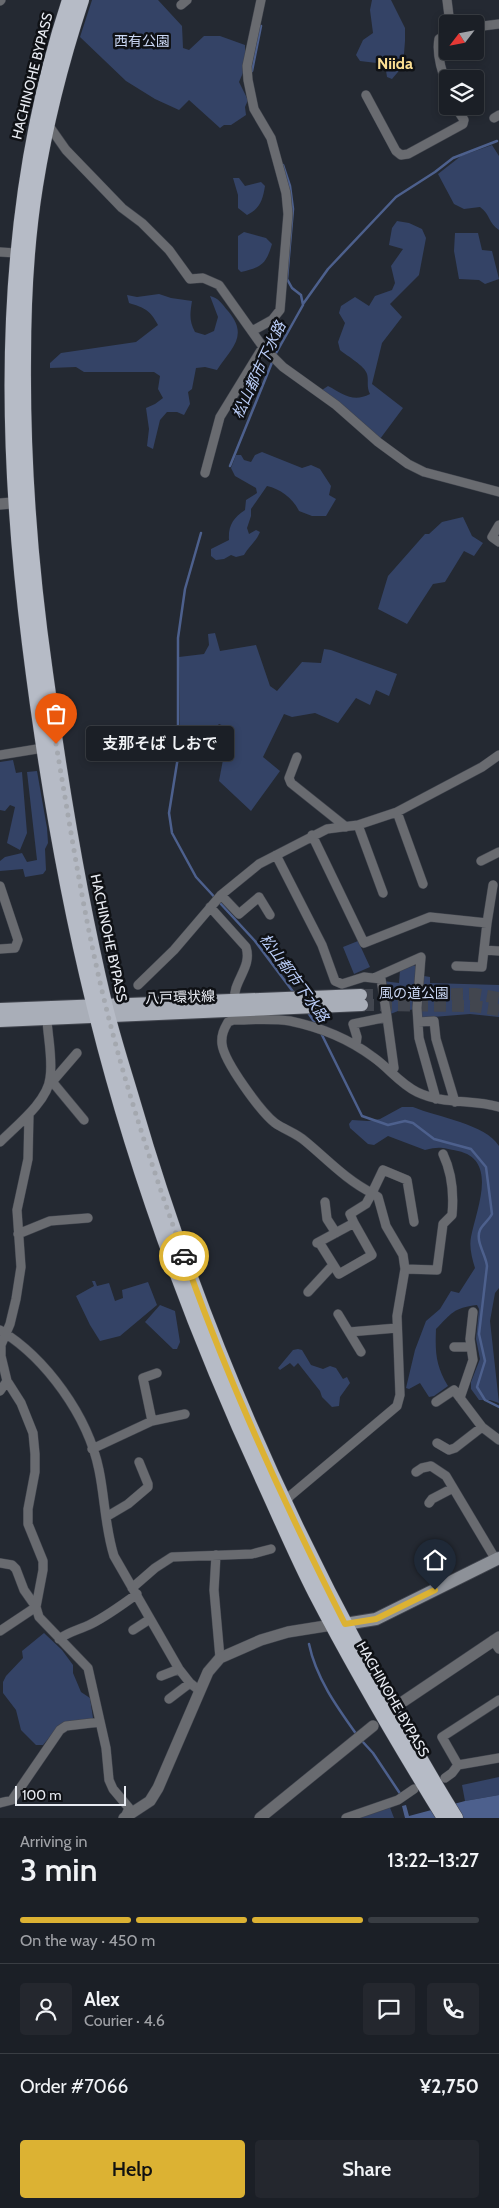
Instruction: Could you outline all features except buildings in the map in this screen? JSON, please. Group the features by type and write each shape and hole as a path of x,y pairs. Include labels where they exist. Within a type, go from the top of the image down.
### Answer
{"highway":[{"name":"HACHINOHE BYPASS","path":"69,0 37,112 23,190 16,253 10,382 21,502 56,744 101,1011 188,1269 226,1366 338,1624"},
{"name":"HACHINOHE BYPASS","path":"82,0 47,123 35,190 24,309 21,502 24,603 43,748 67,885 101,1011 132,1142 178,1278 218,1379 282,1524 434,1793 444,1818"},
{"name":"HACHINOHE BYPASS","path":"434,1793 456,1818"}],"main road":[{"name":"八戸環状線","path":"0,1009 101,1011 233,1010 362,1000"},
{"name":"八戸環状線","path":"0,1022 47,1020 101,1011"},
{"path":"338,1624 376,1619 498,1559"}],"street":[{"path":"252,331 272,320 280,310 288,214 283,180 271,138 254,109 248,80 247,66 261,0"},
{"path":"447,0 449,15"},
{"path":"484,25 499,24"},
{"path":"366,96 396,151 401,155 408,154 463,124 464,120 461,115"},
{"path":"47,123 66,150 122,208 142,223 169,250 190,279 203,278 219,285 263,347 299,380 336,405 378,442 408,464 424,472 499,492"},
{"path":"0,252 16,253"},
{"path":"205,474 220,417 263,347"},
{"path":"0,504 21,502"},
{"path":"499,525 492,538 499,542"},
{"path":"0,755 43,748"},
{"path":"138,985 174,950 221,895 259,864 312,835 327,829 358,825 397,812 482,767 499,755"},
{"path":"297,757 289,778 291,783 346,826"},
{"path":"397,812 423,884"},
{"path":"358,825 383,893"},
{"path":"312,835 364,943 430,917 487,923"},
{"path":"481,861 499,852"},
{"path":"276,855 322,944 336,981 342,984 364,977 381,979 394,1068"},
{"path":"456,966 482,967 493,885"},
{"path":"0,886 18,940 14,948 0,949"},
{"path":"221,895 239,914 259,897 270,914"},
{"path":"210,907 246,947 248,954 248,962 236,988 233,1010 222,1034 222,1045 232,1068 258,1104 274,1122 296,1133 334,1168 378,1197 386,1226 403,1255 405,1269 397,1316 400,1395 396,1406 285,1502 282,1509 282,1524"},
{"path":"484,950 499,952"},
{"path":"376,978 421,958 417,1008 419,1038 436,1099"},
{"path":"233,1010 289,1021 324,1031 356,1045 383,1064 400,1082 436,1099 499,1107"},
{"path":"356,1045 357,1037 353,1024 387,1017"},
{"path":"47,1020 51,1080 84,1120"},
{"path":"418,1022 434,1021 436,1039 455,1102"},
{"path":"0,1142 29,1114 51,1080 77,1053"},
{"path":"0,1631 36,1607 43,1570 43,1562 28,1524 28,1509 35,1472 33,1433 21,1402 7,1381 1,1356 3,1332 16,1299 21,1267 17,1210 28,1159 29,1114"},
{"path":"405,1269 437,1270 443,1224 452,1215 454,1195 448,1164 443,1154"},
{"path":"354,1223 318,1242 338,1274 372,1255 350,1214 366,1204 383,1170 407,1180 414,1222"},
{"path":"325,1202 327,1219 336,1233"},
{"path":"18,1234 50,1221 88,1218"},
{"path":"308,1292 333,1265"},
{"path":"460,1398 473,1360 470,1339 473,1312"},
{"path":"338,1314 361,1352"},
{"path":"348,1332 397,1328"},
{"path":"3,1332 45,1366 57,1381 81,1424 98,1467 114,1556 179,1669 190,1683 200,1691"},
{"path":"454,1346 471,1347"},
{"path":"152,1421 143,1378 157,1373"},
{"path":"0,1391 7,1381"},
{"path":"436,1402 454,1390 482,1427 499,1440"},
{"path":"92,1449 152,1421 185,1414"},
{"path":"437,1443 449,1450 455,1448 482,1427"},
{"path":"106,1517 128,1504 146,1490 148,1484 139,1462"},
{"path":"416,1472 431,1466 446,1476 498,1559"},
{"path":"429,1503 432,1499 453,1488"},
{"path":"59,1639 70,1631 89,1625 108,1615 135,1591 155,1568 172,1557 252,1554 271,1549"},
{"path":"216,1555 214,1590 220,1658"},
{"path":"0,1562 12,1565 24,1590 36,1607 39,1617 88,1668 106,1748 109,1780 113,1789 129,1808 125,1818"},
{"path":"133,1630 150,1619"},
{"path":"125,1818 150,1801 158,1788 208,1672 220,1658 288,1632 338,1624"},
{"path":"404,1701 497,1642"},
{"path":"161,1676 179,1669"},
{"path":"169,1699 190,1683"},
{"path":"458,1765 442,1737 499,1700"},
{"path":"0,1803 12,1800 60,1730 66,1726 100,1722"},
{"path":"260,1818 373,1726"},
{"path":"445,1778 458,1765 499,1758"},
{"path":"346,1818 398,1800 414,1789"}],"green space":[{"name":"西有公園","path":"92,0 158,0 182,26 183,48 189,50 204,36 220,36 245,45 245,68 239,82 248,100 245,107 246,115 231,125 224,125 220,128 189,100 179,110 155,99 126,81 80,37"},
{"path":"372,0 391,0 405,28 403,66 392,79 387,77 385,64 360,61 356,55 363,40 373,33 370,10"},
{"path":"492,145 499,156 499,230 480,207 464,209 454,204 438,174 461,156"},
{"path":"233,178 239,178 245,186 261,182 265,186 260,203 255,210 247,215 238,208 238,195"},
{"path":"397,221 409,223 422,229 426,238 419,275 390,304 402,317 382,343 372,384 403,408 380,439 323,393 322,390 328,386 353,398 364,397 370,394 366,371 340,350 338,342 345,323 339,313 341,306 355,297 369,306 375,296 392,290 395,283 391,266 403,249 389,245 392,228"},
{"path":"244,232 266,238 272,244 268,256 262,264 241,272 238,269 238,236"},
{"path":"455,233 478,233 482,250 492,251 499,279 485,284 479,280 459,279 454,251"},
{"path":"159,294 192,301 190,317 193,328 195,332 205,335 214,331 218,317 210,296 216,298 234,320 238,335 233,348 217,370 205,367 196,368 192,389 188,392 190,404 184,415 177,412 167,412 160,420 153,449 147,446 149,429 146,408 163,398 158,389 160,376 154,372 84,372 76,367 50,368 50,363 61,353 136,342 158,325 146,310 129,303 127,295 137,297"},
{"path":"262,452 302,468 311,465 320,469 331,486 329,495 336,499 326,516 312,516 299,511 290,498 277,489 267,486 251,509 247,528 249,534 256,530 260,532 257,539 244,555 236,557 231,555 224,559 216,560 211,556 211,549 229,540 229,531 232,523 245,510 246,500 257,493 256,488 235,476 231,468 236,455 241,455 244,460 251,462 255,455"},
{"path":"463,517 472,536 483,543 474,556 464,551 445,582 433,584 407,624 378,609 388,576 425,534 429,534 442,522"},
{"path":"215,633 220,651 256,645 270,686 277,691 302,662 321,663 324,649 397,674 389,696 376,690 370,705 356,698 338,723 315,713 292,717 284,714 263,757 280,771 251,811 219,781 229,728 219,724 215,728 191,731 187,740 180,741 179,657 204,654 209,645 208,634"},
{"path":"13,760 16,773 22,772 27,833 20,850 7,843 15,807 10,805 5,811 0,810 0,762"},
{"path":"37,771 47,828 46,870 43,874 25,877 23,869 0,871 0,861 5,857 22,853 27,862 37,860 27,772"},
{"path":"358,941 370,967 354,974 343,947"},
{"name":"風の道公園","path":"412,964 417,967 418,975 430,977 430,983 499,985 499,1017 470,1014 420,1018 419,1009 398,1011 388,1015 383,981 399,983 400,970"},
{"path":"402,1107 413,1107 460,1122 493,1138 499,1146 499,1288 495,1293 490,1321 499,1403 490,1400 479,1400 471,1389 471,1382 480,1359 476,1339 479,1309 477,1305 454,1312 436,1329 437,1359 448,1386 434,1396 429,1397 420,1383 409,1389 406,1388 415,1350 426,1321 440,1309 451,1291 459,1293 475,1268 470,1241 482,1187 478,1164 471,1156 445,1148 425,1150 388,1136 374,1145 368,1144 350,1128 349,1124 352,1120 368,1121 380,1119"},
{"path":"92,1281 95,1281 97,1286 109,1283 115,1301 123,1298 122,1290 148,1282 157,1305 120,1336 100,1341 76,1296 94,1286"},
{"path":"160,1305 175,1311 180,1342 177,1349 173,1349 145,1322"},
{"path":"293,1350 302,1350 311,1365 323,1369 330,1366 336,1368 343,1379 347,1377 350,1383 340,1397 339,1406 332,1407 322,1397 320,1391 298,1363 294,1367 290,1363 280,1370 278,1368"},
{"path":"44,1633 62,1650 73,1665 73,1673 81,1692 90,1698 93,1718 59,1726 43,1745 36,1745 21,1730 16,1710 3,1693 3,1682 6,1676 23,1658 22,1651"},
{"path":"499,1777 499,1795 465,1801 462,1785"},
{"path":"389,1805 394,1818 353,1818"}],"shaded area":[{"path":"499,1795 499,1818 405,1818 402,1806 406,1805 409,1816 465,1801"}],"waterway":[{"name":"松山都市下水路","path":"252,71 261,26"},
{"path":"303,304 328,269 396,197 453,158 497,141"},
{"name":"松山都市下水路","path":"275,355 303,305 301,295 292,288 287,279 293,209 290,186 283,165"},
{"name":"松山都市下水路","path":"230,466 273,360"},
{"name":"松山都市下水路","path":"201,533 185,589 178,638 178,757 169,813 172,833 196,877 255,941 294,993"},
{"name":"松山都市下水路","path":"307,1011 317,1026"},
{"name":"松山都市下水路","path":"321,1033 362,1116 388,1125 405,1121 413,1123 434,1139 471,1149 486,1167 492,1214 481,1228 479,1234 487,1266 479,1334 485,1361 477,1387 485,1400 499,1407"},
{"path":"309,1644 312,1657 322,1680 357,1735"},
{"path":"362,1741 373,1753 401,1795"}],"tunnel":[{"path":"361,995 475,994 499,998"},
{"path":"362,1005 474,1006 499,1010"}],"way so far":[{"path":"56,744 70,831 105,1004 145,1142 184,1256"}],"place":[{"name":"支那そば しおで","path":"56,744"}],"district":[{"name":"Niida","path":"395,63"}],"route":[{"path":"184,1256 191,1278 254,1432 304,1545 345,1624 376,1619 435,1590"}]}
